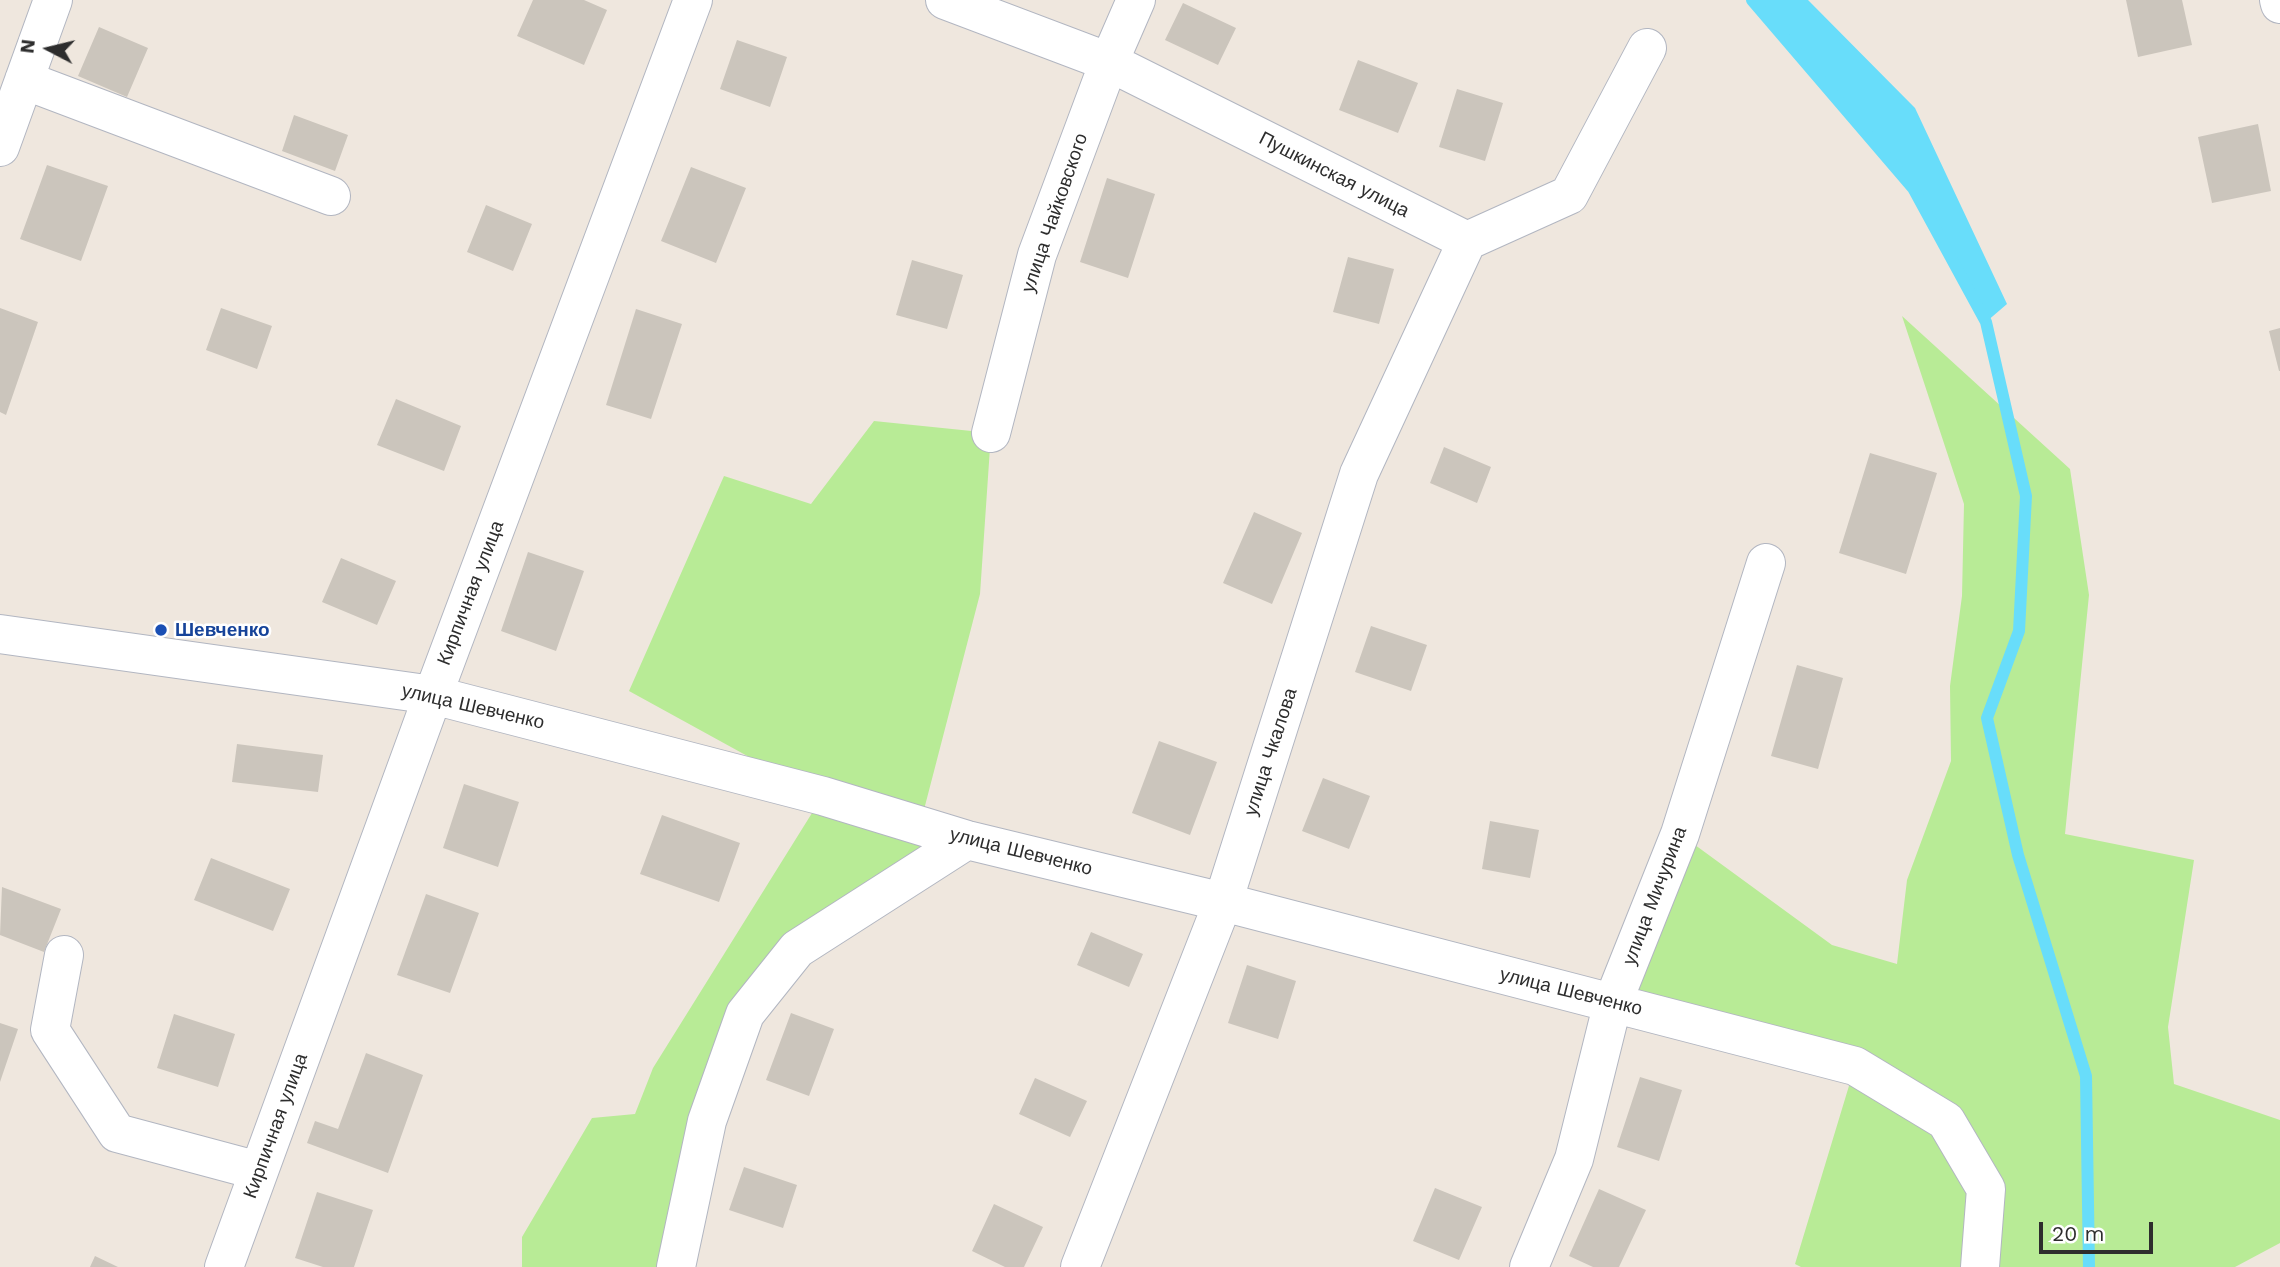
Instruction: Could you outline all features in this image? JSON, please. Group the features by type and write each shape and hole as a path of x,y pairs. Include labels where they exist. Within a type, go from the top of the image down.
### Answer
{"street":[{"path":"0,147 53,0"},
{"name":"Кирпичная улица","path":"224,1267 433,695 693,0"},
{"name":"Пушкинская улица","path":"945,0 1109,62 1467,241"},
{"name":"улица Чайковского","path":"991,433 1037,255 1109,62 1136,0"},
{"path":"1467,241 1569,195 1647,48"},
{"path":"24,80 331,196"},
{"name":"улица Чкалова","path":"1080,1267 1223,902 1359,474 1467,241"},
{"name":"улица Мичурина","path":"1529,1267 1574,1159 1613,1002 1680,834 1766,563"},
{"name":"улица Шевченко","path":"0,634 433,695 822,796 967,839 1223,902 1855,1066 1946,1121 1986,1189 1980,1267"},
{"path":"676,1267 708,1121 745,1014 797,949 967,839"},
{"path":"64,956 50,1030 117,1133 259,1171"}],"green space":[{"path":"1902,316 2070,469 2089,595 2065,834 2194,860 2168,1027 2174,1084 2280,1120 2280,1243 2235,1267 1801,1267 1795,1264 1855,1066 1613,1002 1680,834 1832,945 1897,964 1907,880 1951,761 1950,686 1962,596 1964,504"},
{"path":"874,421 991,433 980,594 920,825 967,840 745,1014 676,1267 522,1267 522,1237 592,1118 635,1114 653,1068 822,797 629,691 724,476 811,504"}],"water":[{"path":"1752,0 1808,0 1915,108 2007,304 1986,322 1913,188"}],"building":[{"path":"533,0 584,0 607,10 584,65 517,36"},
{"path":"2126,0 2182,0 2192,45 2138,57"},
{"path":"1183,3 1236,28 1218,65 1165,40"},
{"path":"99,27 148,48 127,97 78,76"},
{"path":"737,40 787,57 770,107 720,89"},
{"path":"1358,60 1418,83 1398,133 1339,110"},
{"path":"1457,89 1503,103 1485,161 1439,147"},
{"path":"294,115 348,135 335,171 282,151"},
{"path":"2258,124 2271,191 2212,203 2198,137"},
{"path":"47,165 108,186 81,261 20,239"},
{"path":"691,167 746,188 716,263 661,241"},
{"path":"1107,178 1155,194 1128,278 1080,262"},
{"path":"486,205 532,224 513,271 467,252"},
{"path":"1348,257 1394,269 1379,324 1333,312"},
{"path":"912,260 963,275 947,329 896,315"},
{"path":"0,308 38,322 6,415 0,412"},
{"path":"221,308 272,326 257,369 206,350"},
{"path":"636,309 682,324 651,419 606,405"},
{"path":"2280,328 2280,371 2279,371 2269,331"},
{"path":"396,399 461,426 444,471 377,445"},
{"path":"1444,447 1491,467 1477,503 1430,483"},
{"path":"1870,453 1937,473 1906,574 1839,553"},
{"path":"1254,512 1302,533 1272,604 1223,583"},
{"path":"528,552 584,571 556,651 501,631"},
{"path":"341,558 396,581 377,625 322,602"},
{"path":"1371,626 1427,645 1411,691 1355,672"},
{"path":"1797,665 1843,678 1818,769 1771,756"},
{"path":"1159,741 1217,762 1190,835 1132,813"},
{"path":"237,744 323,755 318,792 232,782"},
{"path":"1323,778 1370,796 1349,849 1302,831"},
{"path":"464,784 519,802 498,867 443,848"},
{"path":"662,815 740,843 719,902 640,874"},
{"path":"1490,821 1539,830 1530,878 1482,869"},
{"path":"211,858 290,889 273,931 194,900"},
{"path":"2,887 61,909 44,952 0,935"},
{"path":"426,894 479,913 450,993 397,975"},
{"path":"1091,932 1143,954 1129,987 1077,965"},
{"path":"1247,965 1296,981 1278,1039 1228,1023"},
{"path":"791,1013 834,1029 809,1096 766,1080"},
{"path":"174,1014 235,1034 218,1087 157,1068"},
{"path":"0,1023 18,1029 0,1082"},
{"path":"366,1053 423,1075 388,1173 307,1143 315,1121 338,1129"},
{"path":"1640,1077 1682,1090 1659,1161 1617,1147"},
{"path":"1035,1078 1087,1101 1070,1137 1019,1114"},
{"path":"744,1167 797,1185 783,1228 729,1210"},
{"path":"1435,1188 1482,1207 1459,1260 1413,1241"},
{"path":"1599,1189 1646,1210 1619,1267 1593,1267 1569,1256"},
{"path":"317,1192 373,1210 354,1267 323,1267 295,1258"},
{"path":"994,1204 1043,1227 1024,1267 1005,1267 972,1251"},
{"path":"95,1256 118,1267 90,1267"}],"waterway":[{"path":"1752,0 1913,188 1986,322 2026,496 2019,631 1987,718 2018,855 2086,1076 2089,1267"}],"place":[{"name":"Шевченко","path":"161,630"}]}
